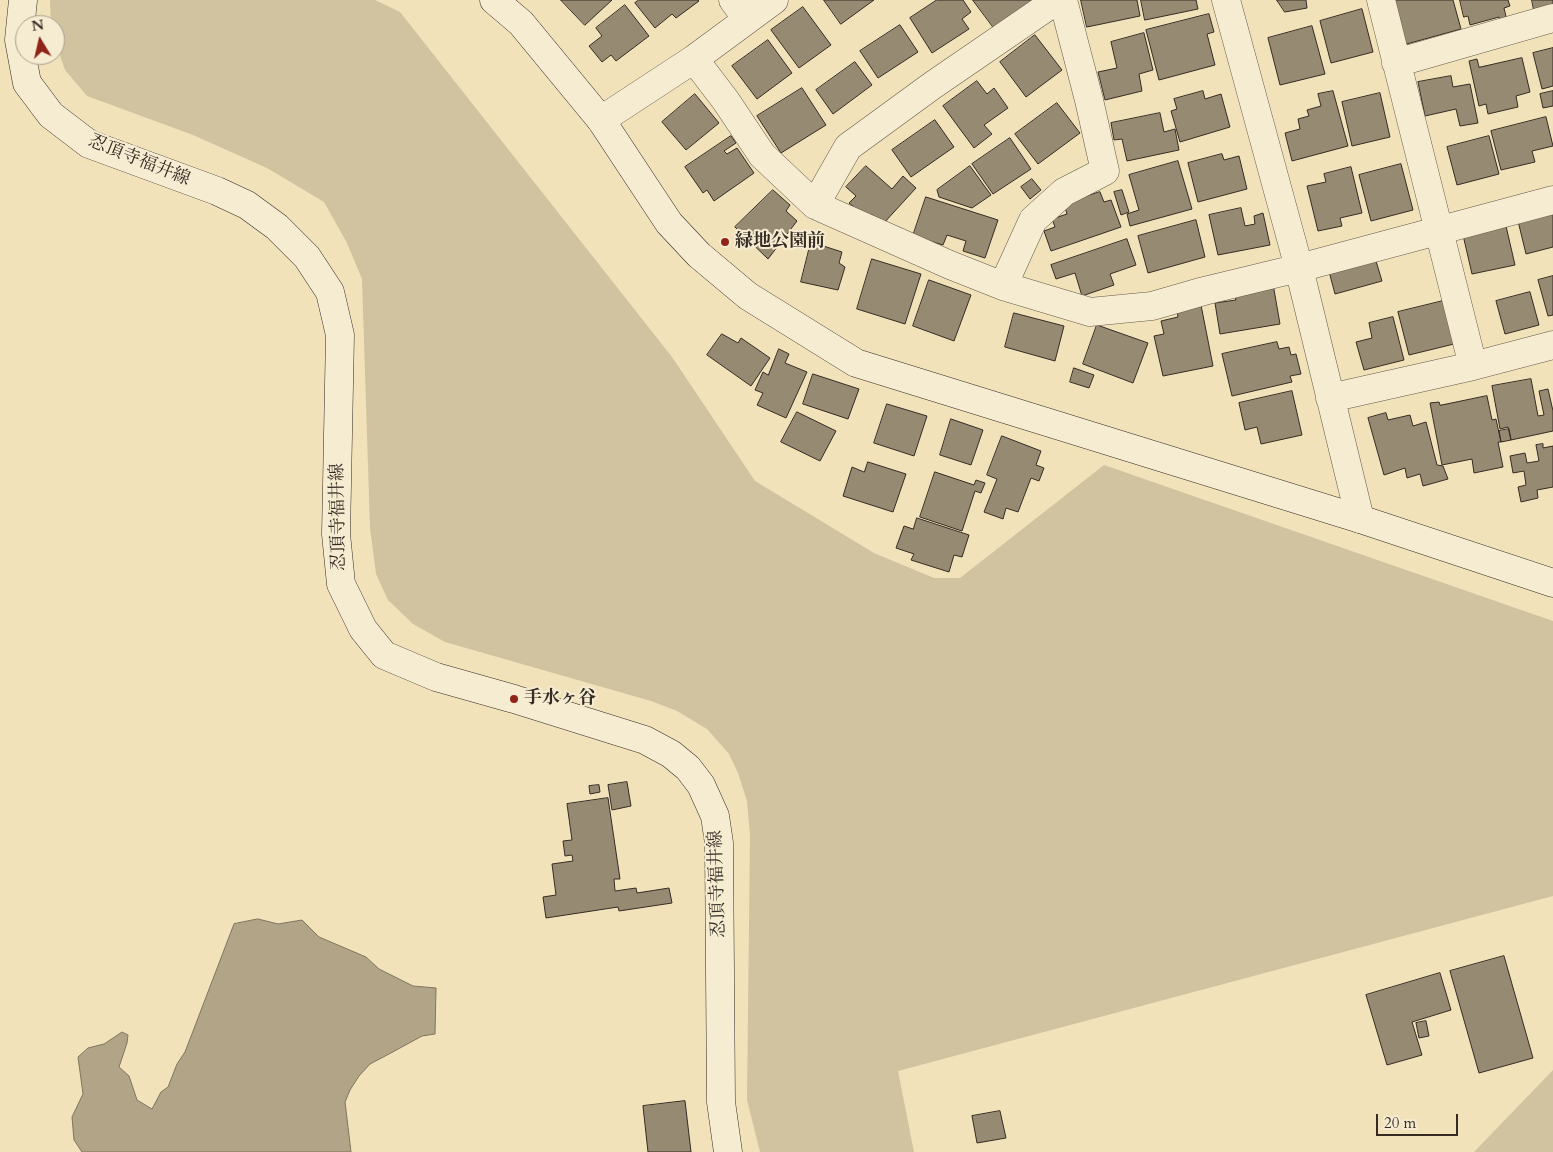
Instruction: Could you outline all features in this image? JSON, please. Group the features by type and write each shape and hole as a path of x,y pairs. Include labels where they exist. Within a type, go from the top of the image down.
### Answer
{"street":[{"name":"忍頂寺福井線","path":"23,0 19,40 27,83 51,115 89,144 247,205 277,227 307,257 330,292 340,336 336,534 341,584 363,629 384,655 436,677 645,740 671,754 688,768 701,785 715,816 719,843 720,1102 728,1152"},
{"path":"494,0 521,23 601,120 669,223 699,255 748,296 856,363 1360,519 1553,583"},
{"path":"601,120 694,59 740,9 774,0"},
{"path":"815,205 848,147 933,85 1057,0"},
{"path":"1003,286 1033,220 1064,192 1105,170 1063,0"},
{"path":"1226,0 1299,268 1360,519"},
{"path":"1380,0 1473,366"},
{"path":"1396,63 1553,18"},
{"path":"694,59 726,101 762,155 815,205 950,265 1003,286 1090,312 1152,306 1553,200"},
{"path":"1330,398 1473,366 1553,345"}],"shaded area":[{"path":"50,0 375,0 400,12 672,357 755,481 874,553 934,578 960,578 1104,465 1553,621 1553,896 898,1071 914,1152 760,1152 747,1100 750,835 747,801 738,773 729,754 707,729 677,711 651,701 445,642 413,624 388,600 376,574 370,528 362,279 347,243 324,202 267,168 193,135 87,96 65,70 63,65 65,65 65,15 51,15"},
{"path":"258,919 278,924 302,920 319,937 366,957 379,969 413,986 436,988 435,1034 422,1036 370,1064 350,1090 345,1102 351,1152 82,1152 74,1140 72,1117 83,1094 78,1057 88,1048 104,1044 122,1032 128,1035 119,1067 129,1076 137,1100 152,1109 161,1092 168,1087 177,1064 185,1052 234,924"},
{"path":"1553,1070 1553,1152 1474,1152"}],"building":[{"path":"561,0 612,0 585,25"},
{"path":"639,0 699,1 676,18 672,14 655,28 635,3"},
{"path":"824,0 874,0 841,24"},
{"path":"937,0 963,0 971,12 962,19 969,29 932,53 910,18"},
{"path":"973,0 1033,0 994,28"},
{"path":"1081,0 1137,0 1140,16 1087,27"},
{"path":"1141,0 1196,0 1198,9 1145,20"},
{"path":"1277,0 1306,0 1307,8 1285,12"},
{"path":"1391,0 1453,0 1461,29 1403,45"},
{"path":"1460,0 1508,0 1510,6 1504,8 1508,25 1502,26 1499,17 1470,25 1468,16 1464,17"},
{"path":"1532,0 1553,0 1553,7 1534,10"},
{"path":"625,5 649,36 616,61 611,55 602,62 589,46 602,36 596,28"},
{"path":"803,7 831,45 799,68 771,30"},
{"path":"1362,9 1373,52 1331,63 1320,21"},
{"path":"1209,14 1214,32 1207,34 1215,65 1159,80 1146,30"},
{"path":"900,25 918,52 878,78 860,51"},
{"path":"1312,26 1325,74 1280,85 1268,38"},
{"path":"1144,33 1153,70 1139,74 1142,91 1105,100 1098,72 1117,68 1111,42"},
{"path":"1035,35 1062,70 1026,97 1000,62"},
{"path":"768,40 792,73 757,99 732,66"},
{"path":"1553,48 1553,86 1542,89 1533,53"},
{"path":"1522,58 1530,92 1516,96 1518,107 1488,114 1486,104 1479,106 1469,61 1477,59 1479,67"},
{"path":"855,62 872,85 833,114 816,90"},
{"path":"1451,76 1453,87 1470,84 1478,123 1460,126 1456,109 1425,116 1418,82"},
{"path":"977,81 987,94 994,88 1008,108 984,125 992,134 974,148 943,106"},
{"path":"802,88 826,125 781,153 757,116"},
{"path":"1203,91 1205,99 1221,94 1230,127 1180,142 1171,111 1177,109 1174,99"},
{"path":"1333,91 1348,146 1292,161 1285,133 1300,129 1298,119 1309,116 1307,110 1321,106 1318,94"},
{"path":"1553,91 1553,106 1543,108 1540,94"},
{"path":"1380,93 1390,137 1352,146 1342,102"},
{"path":"695,94 719,123 686,150 662,122"},
{"path":"1057,103 1080,133 1038,164 1015,134"},
{"path":"1160,113 1164,132 1175,129 1179,150 1127,161 1122,139 1114,140 1111,123"},
{"path":"1546,117 1553,146 1532,151 1535,162 1501,170 1491,131"},
{"path":"935,120 954,147 911,177 892,150"},
{"path":"731,136 736,143 724,151 727,154 737,148 754,173 714,201 707,190 703,193 685,167"},
{"path":"1489,136 1499,174 1457,185 1447,147"},
{"path":"1010,138 1031,169 993,194 972,164"},
{"path":"1222,154 1224,160 1239,156 1247,189 1198,202 1188,163"},
{"path":"1178,161 1192,209 1130,226 1127,214 1139,210 1129,175"},
{"path":"1401,164 1413,210 1371,221 1359,175"},
{"path":"866,166 892,189 903,176 916,188 883,224 871,214 867,218 849,203 856,196 846,187"},
{"path":"970,166 991,195 972,208 939,197 937,190"},
{"path":"1351,167 1362,213 1340,218 1342,226 1318,231 1307,186 1326,182 1324,174"},
{"path":"1032,179 1041,190 1030,199 1021,187"},
{"path":"773,190 790,205 786,211 797,221 768,259 735,227"},
{"path":"1122,190 1129,212 1121,215 1114,192"},
{"path":"1100,192 1104,202 1111,200 1121,227 1051,251 1044,231 1055,227 1052,219 1067,214 1064,204"},
{"path":"926,197 998,220 985,258 963,251 966,241 947,235 943,245 913,236"},
{"path":"1241,208 1245,226 1255,224 1254,216 1263,213 1270,245 1218,255 1209,215"},
{"path":"1553,212 1553,247 1526,254 1518,221"},
{"path":"1196,220 1205,257 1148,273 1138,236"},
{"path":"1506,226 1515,265 1472,274 1463,235"},
{"path":"1127,239 1136,265 1110,274 1114,285 1082,296 1075,273 1056,279 1051,265"},
{"path":"811,242 842,252 839,263 845,267 838,290 801,282"},
{"path":"1373,251 1382,281 1335,294 1327,264"},
{"path":"872,259 921,274 905,324 857,309"},
{"path":"1553,276 1553,315 1548,316 1538,280"},
{"path":"929,280 971,295 954,341 913,326"},
{"path":"1273,284 1280,324 1220,334 1215,303 1236,300 1234,291"},
{"path":"1530,292 1539,325 1505,334 1496,301"},
{"path":"1200,300 1213,366 1163,376 1154,336 1164,334 1161,321 1178,317 1176,305"},
{"path":"1443,301 1454,344 1409,355 1398,312"},
{"path":"1014,313 1064,326 1055,361 1005,347"},
{"path":"1393,317 1404,360 1364,370 1356,342 1372,338 1369,323"},
{"path":"1097,325 1148,343 1133,383 1083,364"},
{"path":"722,334 738,343 741,338 770,358 751,386 707,355"},
{"path":"1277,342 1279,349 1289,347 1291,355 1296,354 1301,374 1290,376 1292,382 1232,396 1222,354"},
{"path":"779,349 789,354 785,363 807,372 786,418 757,405 763,393 755,390 763,372 768,375"},
{"path":"1074,368 1094,375 1089,388 1070,382"},
{"path":"813,374 859,389 848,419 803,404"},
{"path":"1531,379 1538,416 1544,415 1539,391 1548,389 1553,411 1553,431 1511,440 1508,427 1500,429 1492,386"},
{"path":"1292,391 1302,435 1261,444 1257,427 1245,430 1239,403"},
{"path":"1487,396 1492,420 1496,419 1501,442 1498,442 1503,467 1474,473 1472,459 1442,465 1430,403 1439,402 1440,405"},
{"path":"887,404 927,416 914,456 874,443"},
{"path":"797,412 836,431 820,461 781,442"},
{"path":"1386,413 1388,420 1410,415 1413,426 1426,422 1437,465 1443,466 1448,479 1423,486 1420,474 1407,478 1405,468 1384,475 1368,418"},
{"path":"951,419 983,430 971,465 940,455"},
{"path":"1509,429 1511,440 1501,442 1499,431"},
{"path":"1002,436 1041,451 1036,465 1044,468 1039,481 1031,478 1018,512 1006,508 1003,519 984,512 997,479 987,475"},
{"path":"1543,444 1543,448 1553,446 1553,487 1537,490 1538,498 1521,502 1518,487 1526,485 1524,471 1513,473 1510,456 1525,453 1527,463 1539,461 1536,445"},
{"path":"868,462 906,474 893,512 843,496 852,467 864,472"},
{"path":"935,472 974,485 976,480 985,483 981,493 975,491 962,531 920,517"},
{"path":"917,518 969,535 962,557 954,555 949,572 911,560 914,554 896,548 904,526 913,529"},
{"path":"627,782 631,806 612,810 608,785"},
{"path":"599,785 600,792 590,794 589,786"},
{"path":"608,798 620,879 614,879 615,891 636,888 637,893 669,888 672,903 619,911 618,907 546,918 543,897 556,895 552,864 573,861 572,855 565,856 563,841 572,840 567,804"},
{"path":"1504,956 1533,1058 1479,1073 1450,971"},
{"path":"1440,973 1451,1010 1412,1022 1422,1055 1387,1065 1366,995"},
{"path":"1426,1021 1429,1036 1419,1038 1416,1023"},
{"path":"685,1101 691,1152 648,1152 643,1106"},
{"path":"1000,1111 1006,1138 977,1143 972,1116"}],"place":[{"name":"緑地公園前","path":"725,242"},
{"name":"手水ヶ谷","path":"514,699"}]}
